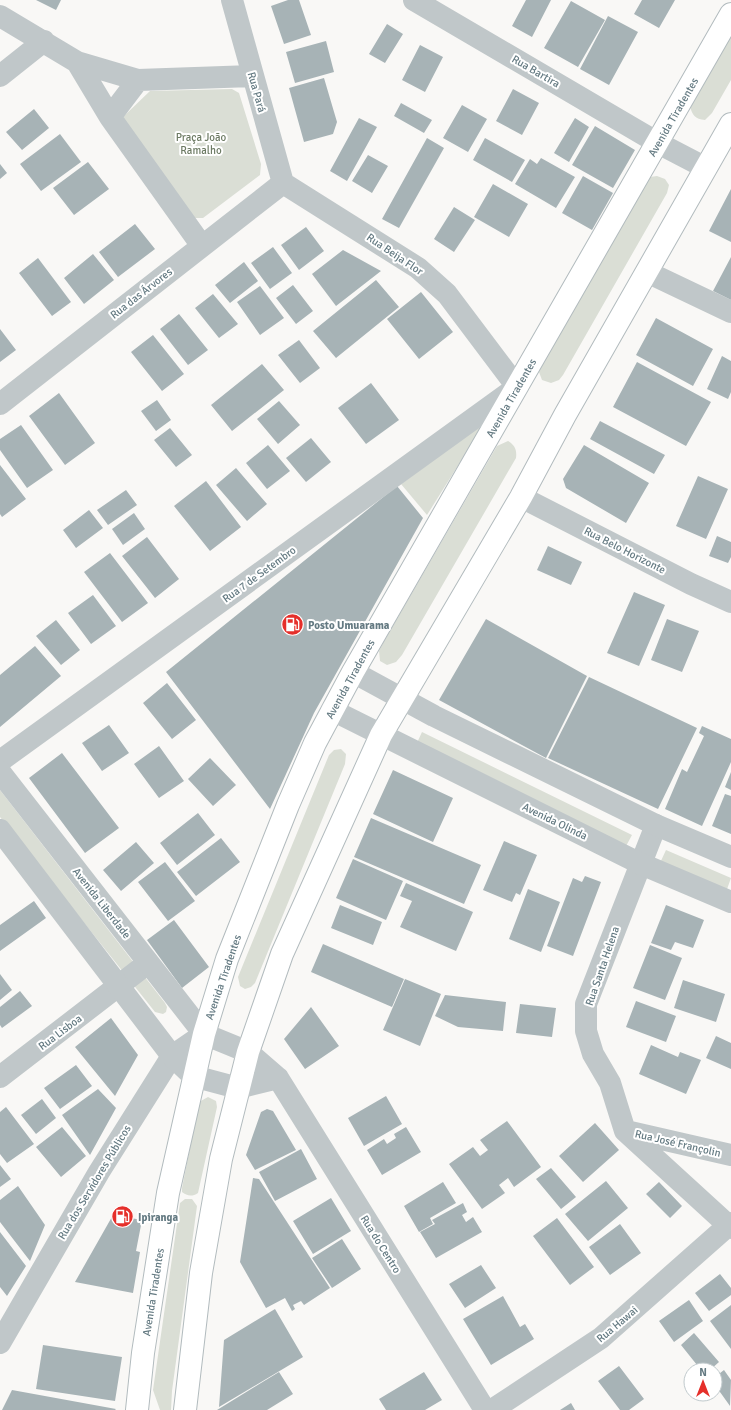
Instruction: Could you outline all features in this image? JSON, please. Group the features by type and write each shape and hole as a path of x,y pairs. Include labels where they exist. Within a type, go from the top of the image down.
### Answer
{"main road":[{"name":"Avenida Tiradentes","path":"137,1410 143,1353 168,1194 193,1076 227,959 282,820 332,710 353,672 731,14"},
{"path":"185,1410 201,1273 221,1159 248,1052 282,954 381,734 521,497 731,124"}],"street":[{"name":"Rua Pará","path":"232,0 283,183"},
{"name":"Rua Bartira","path":"414,0 658,143 706,168"},
{"path":"0,16 77,62 138,80 252,76"},
{"path":"0,76 44,41"},
{"path":"77,62 110,117 202,246"},
{"path":"110,117 138,80"},
{"name":"Rua das Árvores","path":"0,404 283,183"},
{"name":"Rua Beija Flor","path":"283,183 418,268 447,294 517,387"},
{"path":"647,272 731,312"},
{"name":"Rua 7 de Setembro","path":"0,761 517,387"},
{"name":"Rua Belo Horizonte","path":"521,497 691,584 731,602"},
{"path":"353,672 434,716 656,825 731,857"},
{"name":"Avenida Olinda","path":"332,710 640,863 731,902"},
{"name":"Avenida Liberdade","path":"0,772 204,1034"},
{"name":"Rua Santa Helena","path":"625,1131 610,1083 593,1054 586,1031 586,1004 656,825"},
{"path":"0,830 172,1056 193,1076 238,1088 278,1078"},
{"name":"Rua Lisboa","path":"0,1078 148,963"},
{"name":"Rua do Centro","path":"204,1034 248,1052 278,1078 484,1410"},
{"name":"Rua dos Servidores Públicos","path":"0,1344 99,1172 172,1056 204,1034"},
{"path":"625,1131 730,1226"},
{"name":"Rua José Françolin","path":"625,1131 731,1155"},
{"name":"Rua Hawai","path":"492,1410 602,1338 730,1226"}],"green space":[{"path":"731,34 731,80 712,113 705,120 696,118 690,106"},
{"name":"Praça João Ramalho","path":"232,89 239,93 261,164 260,175 203,218 193,218 122,122 124,116 150,91"},
{"path":"657,176 665,179 669,185 667,193 563,375 559,380 551,383 542,380 539,372 542,364 646,182 650,177"},
{"path":"480,426 479,432 427,515 401,484"},
{"path":"508,441 515,448 516,458 402,655 396,662 387,665 380,661 379,651 383,643 497,446"},
{"path":"422,732 632,835 625,848 416,745"},
{"path":"341,749 346,754 345,764 255,983 251,987 245,989 240,986 238,977 329,755 334,750"},
{"path":"0,790 165,1003 167,1007 166,1012 163,1014 155,1012 0,817"},
{"path":"666,850 731,878 726,892 660,863"},
{"path":"208,1097 216,1101 217,1107 198,1193 188,1195 182,1192 182,1188 199,1102"},
{"path":"185,1199 192,1199 197,1206 172,1391 171,1410 160,1410 153,1390 180,1203"}],"building":[{"path":"36,0 61,0 56,10"},
{"path":"288,0 299,0 311,35 284,44 271,6"},
{"path":"526,0 551,0 532,37 512,26"},
{"path":"642,0 675,0 659,28 634,14"},
{"path":"571,1 605,20 578,67 544,48"},
{"path":"608,16 638,32 609,85 580,69"},
{"path":"387,24 403,34 385,63 369,54"},
{"path":"326,41 334,72 295,83 286,52"},
{"path":"420,45 443,57 425,92 402,80"},
{"path":"324,78 337,122 333,134 304,142 289,88"},
{"path":"513,89 539,103 522,135 496,121"},
{"path":"401,103 432,120 424,133 394,116"},
{"path":"462,105 487,119 468,152 443,138"},
{"path":"34,109 49,128 22,150 6,132"},
{"path":"359,118 377,127 347,181 330,171"},
{"path":"575,118 589,127 569,162 554,153"},
{"path":"595,126 635,150 613,188 572,165"},
{"path":"60,134 81,162 41,191 20,164"},
{"path":"427,138 444,148 399,228 382,219"},
{"path":"485,138 525,160 512,182 473,160"},
{"path":"368,155 388,166 372,193 352,181"},
{"path":"541,158 575,177 556,208 515,184 530,159 537,164"},
{"path":"88,162 109,189 74,215 53,188"},
{"path":"0,164 7,173 0,179"},
{"path":"583,176 613,193 592,230 562,213"},
{"path":"493,184 528,204 509,237 474,217"},
{"path":"731,189 731,242 709,231"},
{"path":"454,207 475,220 454,252 434,239"},
{"path":"135,224 155,249 118,277 99,252"},
{"path":"306,227 324,251 299,270 281,245"},
{"path":"273,247 292,273 270,289 251,263"},
{"path":"343,250 381,271 336,306 312,274"},
{"path":"93,254 114,280 84,304 64,278"},
{"path":"731,257 731,300 713,291"},
{"path":"38,258 71,302 52,316 19,273"},
{"path":"244,262 258,281 230,303 215,285"},
{"path":"376,280 399,307 336,358 313,331"},
{"path":"293,285 313,311 296,324 276,298"},
{"path":"260,286 284,318 260,335 237,302"},
{"path":"421,292 453,332 419,359 387,319"},
{"path":"213,294 238,324 219,338 195,308"},
{"path":"179,314 208,350 188,365 160,329"},
{"path":"656,318 713,349 693,386 636,355"},
{"path":"0,329 16,350 0,362"},
{"path":"153,335 184,374 162,391 131,352"},
{"path":"299,340 320,368 300,383 278,355"},
{"path":"722,356 731,361 731,392 728,399 707,389"},
{"path":"637,362 711,402 686,446 613,407"},
{"path":"262,364 284,390 232,431 211,405"},
{"path":"371,383 399,420 366,444 338,408"},
{"path":"59,393 95,443 65,465 29,416"},
{"path":"157,400 171,420 156,431 141,411"},
{"path":"279,401 300,425 278,444 257,419"},
{"path":"600,421 665,455 654,474 590,439"},
{"path":"21,425 53,470 27,488 0,450 0,439"},
{"path":"170,428 192,455 176,467 154,440"},
{"path":"311,438 331,462 306,482 286,458"},
{"path":"268,445 290,471 267,489 246,463"},
{"path":"584,445 649,483 626,523 566,488 563,479"},
{"path":"0,465 26,499 2,517 0,514"},
{"path":"236,468 267,504 247,521 216,485"},
{"path":"698,476 728,489 706,539 676,526"},
{"path":"206,481 241,527 210,551 174,506"},
{"name":"Posto Umuarama","path":"397,486 423,518 314,713 270,809 166,672"},
{"path":"126,490 137,505 108,525 97,510"},
{"path":"89,510 103,528 76,548 63,530"},
{"path":"134,513 145,529 123,545 112,529"},
{"path":"717,536 731,542 731,557 728,563 709,556"},
{"path":"147,537 179,579 155,598 122,556"},
{"path":"548,546 582,562 571,585 537,570"},
{"path":"110,553 148,603 122,622 84,572"},
{"path":"634,592 665,605 639,666 607,653"},
{"path":"93,595 116,626 91,644 68,613"},
{"path":"486,619 587,676 546,758 439,700"},
{"path":"667,619 699,631 682,672 651,660"},
{"path":"56,620 80,650 61,665 36,636"},
{"path":"35,646 61,676 0,727 0,675"},
{"path":"589,677 697,728 658,809 548,758"},
{"path":"167,683 196,720 172,739 143,703"},
{"path":"109,725 129,753 102,771 82,743"},
{"path":"702,726 731,739 731,762 702,826 665,809 682,769 687,772 704,736 699,733"},
{"path":"159,746 184,781 159,798 134,764"},
{"path":"62,753 119,828 85,853 29,778"},
{"path":"210,758 236,785 213,806 188,779"},
{"path":"393,770 453,798 433,842 373,814"},
{"path":"731,772 731,790 725,787"},
{"path":"725,794 731,796 731,834 712,826"},
{"path":"198,813 215,835 177,865 160,843"},
{"path":"371,818 481,865 464,904 354,857"},
{"path":"221,838 240,862 196,896 177,872"},
{"path":"504,841 537,855 520,895 516,893 512,902 483,890"},
{"path":"136,842 154,863 121,891 103,870"},
{"path":"353,859 403,881 386,920 336,898"},
{"path":"165,862 195,901 168,921 138,882"},
{"path":"585,876 601,882 573,956 547,946 573,878 582,882"},
{"path":"406,883 473,912 456,951 400,927 412,901 400,896"},
{"path":"528,889 560,902 541,952 509,939"},
{"path":"34,901 46,918 0,951 0,925"},
{"path":"340,905 382,922 373,945 331,928"},
{"path":"666,905 704,920 693,948 675,942 671,950 651,943"},
{"path":"174,920 209,967 182,988 147,940"},
{"path":"323,944 404,979 392,1007 311,972"},
{"path":"650,945 682,958 665,1000 633,988"},
{"path":"0,974 12,990 0,1000"},
{"path":"405,979 441,994 420,1046 383,1030"},
{"path":"683,980 725,994 716,1022 674,1008"},
{"path":"20,991 32,1006 2,1028 0,1025 0,1007"},
{"path":"445,995 506,1002 503,1031 458,1027 435,1016"},
{"path":"636,1001 676,1016 666,1042 626,1027"},
{"path":"520,1004 556,1008 552,1037 516,1033"},
{"path":"311,1007 339,1046 305,1069 284,1039"},
{"path":"111,1018 138,1055 115,1096 75,1047"},
{"path":"716,1036 731,1043 731,1069 706,1058"},
{"path":"651,1045 678,1057 680,1052 701,1060 686,1094 639,1074"},
{"path":"76,1065 92,1086 60,1109 44,1088"},
{"path":"98,1089 116,1108 90,1155 62,1115"},
{"path":"386,1096 402,1124 364,1146 348,1118"},
{"path":"42,1099 56,1118 36,1134 21,1115"},
{"path":"6,1107 34,1144 7,1163 0,1154 0,1112"},
{"path":"267,1109 273,1111 296,1150 255,1170 246,1155 261,1112"},
{"path":"507,1121 541,1167 514,1187 508,1178 499,1185 505,1193 482,1209 449,1164 473,1147 480,1156 488,1150 480,1140"},
{"path":"595,1123 619,1150 583,1182 559,1156"},
{"path":"62,1127 86,1156 61,1177 36,1147"},
{"path":"406,1127 421,1152 382,1175 367,1150 384,1139 387,1144 396,1138 394,1134"},
{"path":"301,1149 317,1179 275,1201 259,1172"},
{"path":"0,1165 11,1179 0,1187"},
{"path":"551,1168 576,1197 561,1209 536,1179"},
{"path":"253,1178 259,1179 330,1288 304,1305 301,1301 293,1305 295,1309 292,1311 285,1298 266,1308 240,1262"},
{"path":"606,1181 628,1208 588,1241 565,1214"},
{"path":"443,1182 456,1203 430,1218 433,1224 419,1232 404,1206"},
{"path":"659,1182 682,1206 670,1218 646,1194"},
{"path":"18,1186 45,1225 30,1261 0,1222 0,1200"},
{"path":"331,1198 351,1231 313,1254 293,1221"},
{"path":"463,1203 467,1212 462,1215 466,1222 473,1217 482,1232 436,1258 420,1232 435,1224 432,1220"},
{"path":"113,1215 142,1220 136,1251 140,1252 133,1293 75,1282"},
{"path":"557,1218 594,1267 570,1285 533,1236"},
{"path":"620,1224 641,1253 610,1275 589,1247"},
{"path":"0,1232 26,1266 7,1296 0,1287"},
{"path":"342,1239 361,1269 332,1288 312,1258"},
{"path":"481,1265 496,1288 465,1308 449,1284"},
{"path":"720,1274 731,1288 731,1295 709,1311 695,1293"},
{"path":"503,1296 520,1327 525,1324 534,1339 491,1365 463,1319"},
{"path":"689,1300 703,1321 674,1342 659,1321"},
{"path":"731,1305 731,1349 710,1321"},
{"path":"275,1309 303,1357 219,1407 224,1340"},
{"path":"694,1333 719,1362 695,1362 681,1345"},
{"path":"43,1345 122,1357 115,1401 36,1389"},
{"path":"619,1366 644,1399 629,1410 620,1410 598,1381"},
{"path":"724,1370 731,1380 730,1406 723,1396"},
{"path":"279,1372 293,1394 267,1410 217,1410"},
{"path":"424,1372 442,1400 425,1410 386,1410 379,1399"},
{"path":"12,1390 116,1409 2,1410"},
{"path":"571,1403 575,1410 560,1410"}],"place":[{"name":"Posto Umuarama","path":"293,625"},
{"name":"Ipiranga","path":"123,1217"}]}
